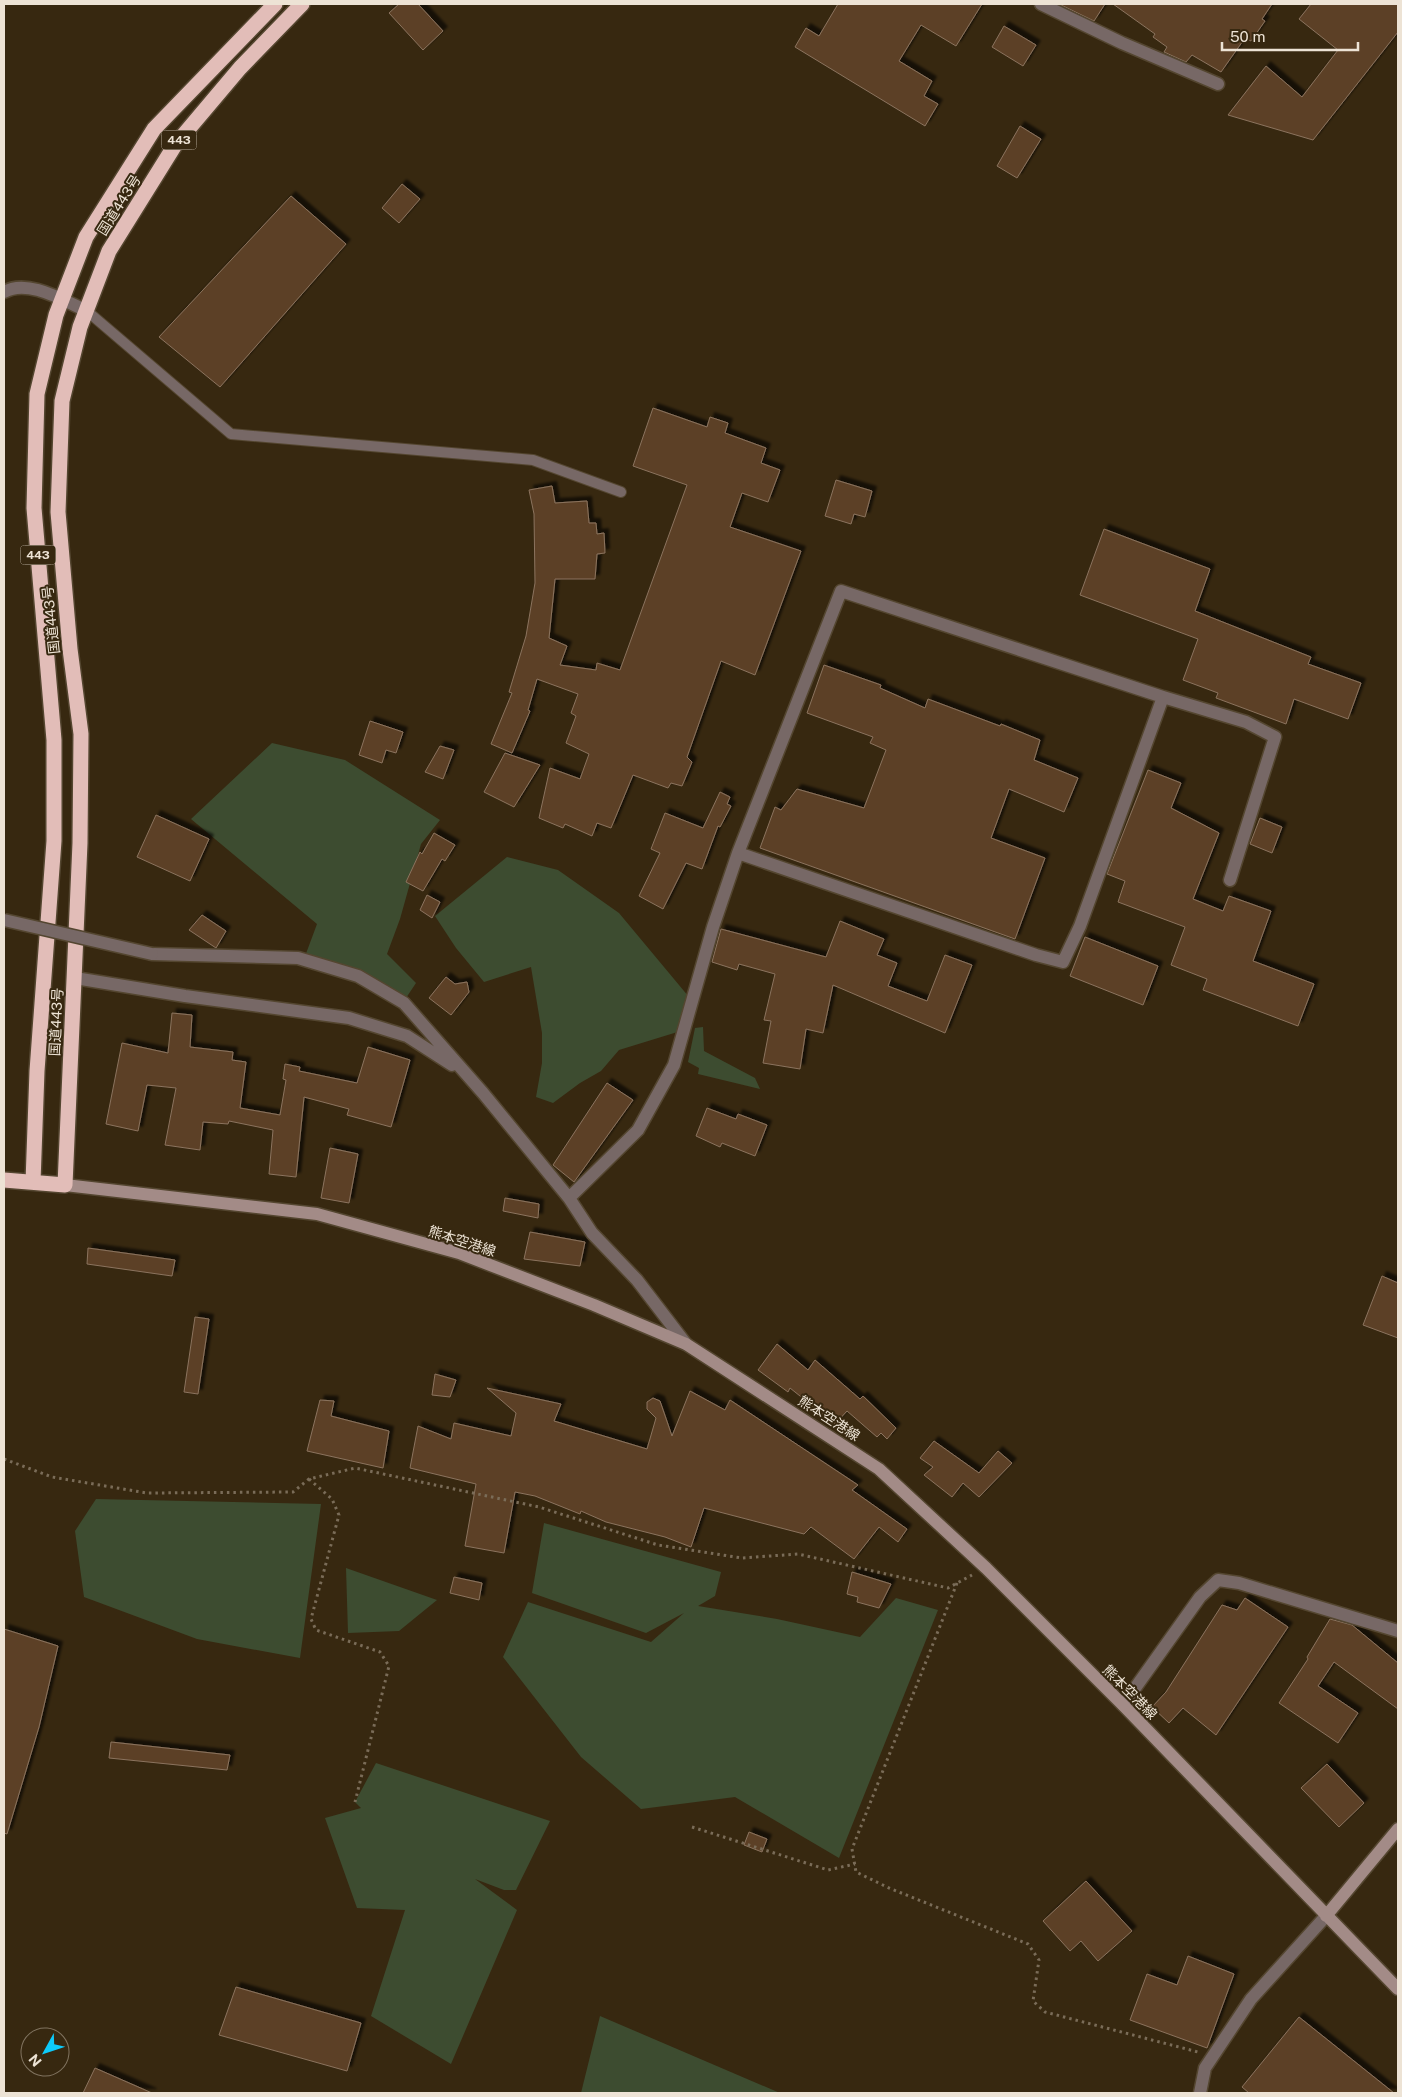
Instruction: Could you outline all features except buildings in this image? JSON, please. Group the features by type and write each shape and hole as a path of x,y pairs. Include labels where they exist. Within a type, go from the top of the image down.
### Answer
{"highway":[{"name":"国道443号","path":"33,1182 37,1071 54,841 54,740 34,508 37,394 61,299 86,237 154,129 274,4"},
{"name":"国道443号","path":"65,1185 80,843 81,734 70,649 58,512 62,401 80,327 109,250 175,146 240,68 302,4"},
{"path":"4,1180 65,1185"}],"main road":[{"name":"熊本空港線","path":"65,1185 317,1214 458,1253 594,1305 686,1344 879,1469 986,1568 1123,1705 1398,1989"},
{"path":"1326,1916 1398,1829"}],"street":[{"path":"1041,4 1122,43 1218,84"},
{"path":"4,292 12,287 42,291 87,311"},
{"path":"569,1198 638,1130 674,1065 713,926 738,853 841,592 1163,697 1246,722 1275,737 1267,756 1230,880"},
{"path":"738,853 1036,955 1063,962 1080,926 1163,697"},
{"path":"4,920 152,954 298,958 358,976 404,1003 569,1198 592,1233 636,1280 686,1344"},
{"path":"75,978 185,996 349,1018 407,1036 465,1073"},
{"path":"1123,1705 1200,1597 1218,1580 1239,1583 1398,1631"},
{"path":"1200,2093 1205,2068 1251,1999 1326,1916"}],"lane":[{"path":"87,311 231,434 533,460 621,492"}],"path":[{"path":"4,1459 52,1477 147,1493 293,1492 309,1479 355,1468 538,1508 658,1546 742,1558 798,1554 948,1588 986,1568"},
{"path":"309,1479 332,1499 339,1516 311,1619 316,1630 380,1652 389,1666 355,1802"},
{"path":"957,1583 852,1849 856,1872 889,1888 1028,1944 1039,1960 1033,2001 1045,2012 1213,2056"},
{"path":"692,1827 828,1870 855,1864"}],"green space":[{"path":"272,743 345,760 440,820 421,844 400,919 387,954 416,983 406,998 304,959 317,924 191,819"},
{"path":"507,857 558,870 619,913 689,997 684,1030 619,1050 601,1071 580,1083 553,1103 536,1097 542,1063 542,1033 531,967 484,982 456,948 435,916"},
{"path":"703,1027 704,1051 755,1078 760,1089 698,1074 699,1068 688,1062 695,1028"},
{"path":"96,1499 321,1504 300,1658 197,1639 84,1597 75,1531"},
{"path":"544,1523 721,1572 715,1596 698,1606 777,1619 860,1637 896,1598 938,1610 839,1858 735,1797 641,1809 581,1757 503,1657 528,1602 651,1642 684,1613 646,1633 532,1593"},
{"path":"346,1568 437,1600 399,1631 348,1633"},
{"path":"376,1763 550,1821 516,1890 504,1890 475,1879 517,1910 451,2064 371,2016 405,1910 357,1908 325,1818 361,1808 355,1802"},
{"path":"600,2016 780,2093 581,2093"}]}
